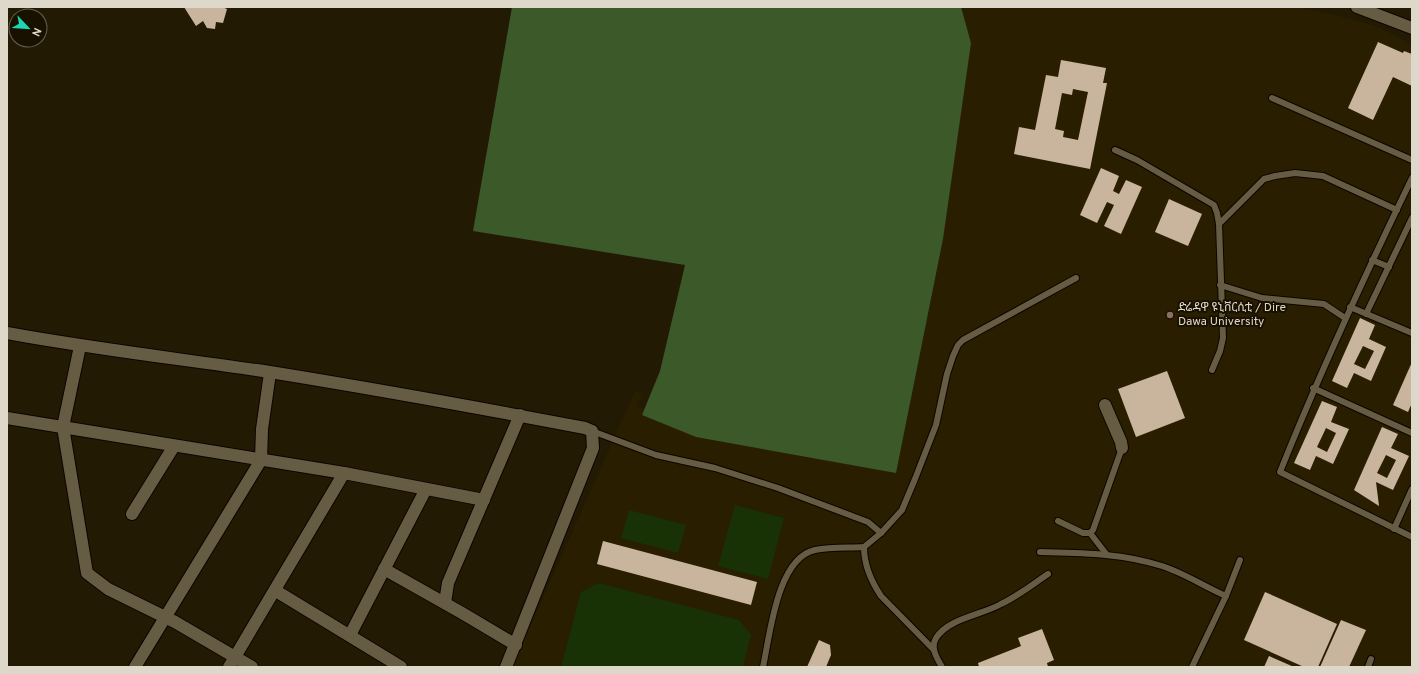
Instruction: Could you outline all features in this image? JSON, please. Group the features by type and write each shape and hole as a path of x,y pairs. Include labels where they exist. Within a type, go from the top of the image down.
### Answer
{"street":[{"path":"1357,7 1412,28"},
{"path":"7,333 80,346 270,373 520,415 585,428 592,431 593,448 506,667"},
{"path":"80,346 63,427 87,573 108,589 165,616 232,662 252,667"},
{"path":"135,667 261,460 262,429 270,373"},
{"path":"1105,405 1121,442 1122,448"},
{"path":"445,603 448,583 520,415"},
{"path":"7,418 344,473 484,500"},
{"path":"132,514 174,446"},
{"path":"232,662 276,591 344,473"},
{"path":"350,635 426,489"},
{"path":"384,569 516,645"},
{"path":"276,591 401,667"}],"lane":[{"path":"1272,98 1412,160"},
{"path":"1115,150 1137,160 1214,205 1218,213 1223,338 1220,351 1212,370"},
{"path":"1218,224 1264,179 1295,173 1324,176 1397,210"},
{"path":"1412,178 1372,260 1313,388 1280,472 1412,537"},
{"path":"1366,314 1411,222"},
{"path":"1372,260 1389,267"},
{"path":"763,667 775,608 786,574 799,558 814,550 864,547 882,533 902,510 936,425 947,374 958,345 963,340 1076,278"},
{"path":"1220,285 1262,298 1324,304 1345,318"},
{"path":"1350,307 1412,333"},
{"path":"1313,388 1412,433"},
{"path":"592,431 656,455 715,468 778,488 868,522 882,533"},
{"path":"1090,533 1096,525 1122,448"},
{"path":"1394,529 1412,489"},
{"path":"1058,521 1083,533 1090,533"},
{"path":"1090,533 1107,555"},
{"path":"864,547 864,558 874,586 881,596 934,650 942,667"},
{"path":"1040,552 1107,555 1163,567 1226,596"},
{"path":"1192,667 1226,596 1240,560"},
{"path":"934,650 936,638 941,632 951,625 1003,604 1048,574"},
{"path":"1368,667 1371,659"}],"shaded area":[{"name":"ድሬዳዋ ዩኒቨርሲቲ / Dire Dawa University","path":"961,7 1295,7 1332,14 1376,26 1412,44 1412,667 512,667 635,391 642,394 637,406 644,409 642,415 896,473 943,239 971,43"}],"green space":[{"path":"512,7 961,7 971,43 943,239 896,473 696,437 642,415 660,371 685,265 473,231"},
{"path":"735,505 784,518 768,579 718,566"},
{"path":"629,510 686,525 678,553 621,538"},
{"path":"599,583 739,620 751,635 743,667 561,667 581,592"}],"building":[{"path":"184,7 222,7 227,9 223,23 216,22 215,29 207,28 203,21 196,26"},
{"path":"1378,42 1403,53 1404,51 1412,54 1412,86 1393,77 1373,120 1348,108"},
{"path":"1061,60 1106,68 1103,83 1107,83 1090,169 1014,154 1019,127 1035,130 1046,75 1058,77","holes":["1073,89 1088,92 1078,140 1063,137 1064,131 1055,129 1062,93 1072,95"]},
{"path":"1101,168 1119,176 1113,191 1119,194 1126,180 1142,187 1121,234 1104,226 1114,205 1107,202 1097,223 1080,215"},
{"path":"1169,199 1202,214 1188,246 1155,232"},
{"path":"1360,318 1375,325 1369,339 1386,347 1371,381 1354,373 1347,388 1332,381","holes":["1363,346 1374,351 1365,369 1354,364"]},
{"path":"1412,362 1412,403 1408,412 1393,405"},
{"path":"1167,371 1185,418 1136,437 1118,389"},
{"path":"1322,401 1337,407 1331,422 1349,429 1333,464 1316,456 1310,470 1294,463","holes":["1326,428 1336,433 1327,452 1317,447"]},
{"path":"1382,427 1398,434 1391,448 1409,456 1393,490 1376,482 1379,506 1354,490","holes":["1386,455 1396,460 1387,478 1377,473"]},
{"path":"603,541 757,582 751,605 597,564"},
{"path":"1265,592 1337,624 1318,667 1304,667 1244,640"},
{"path":"1341,620 1366,630 1349,667 1320,667"},
{"path":"1042,629 1054,660 1047,663 1048,667 979,667 978,663 1021,646 1018,638"},
{"path":"819,640 830,645 831,655 826,667 807,667"},
{"path":"1269,656 1294,667 1264,667"}],"place":[{"name":"ድሬዳዋ ዩኒቨርሲቲ / Dire Dawa University","path":"1170,315"}]}
